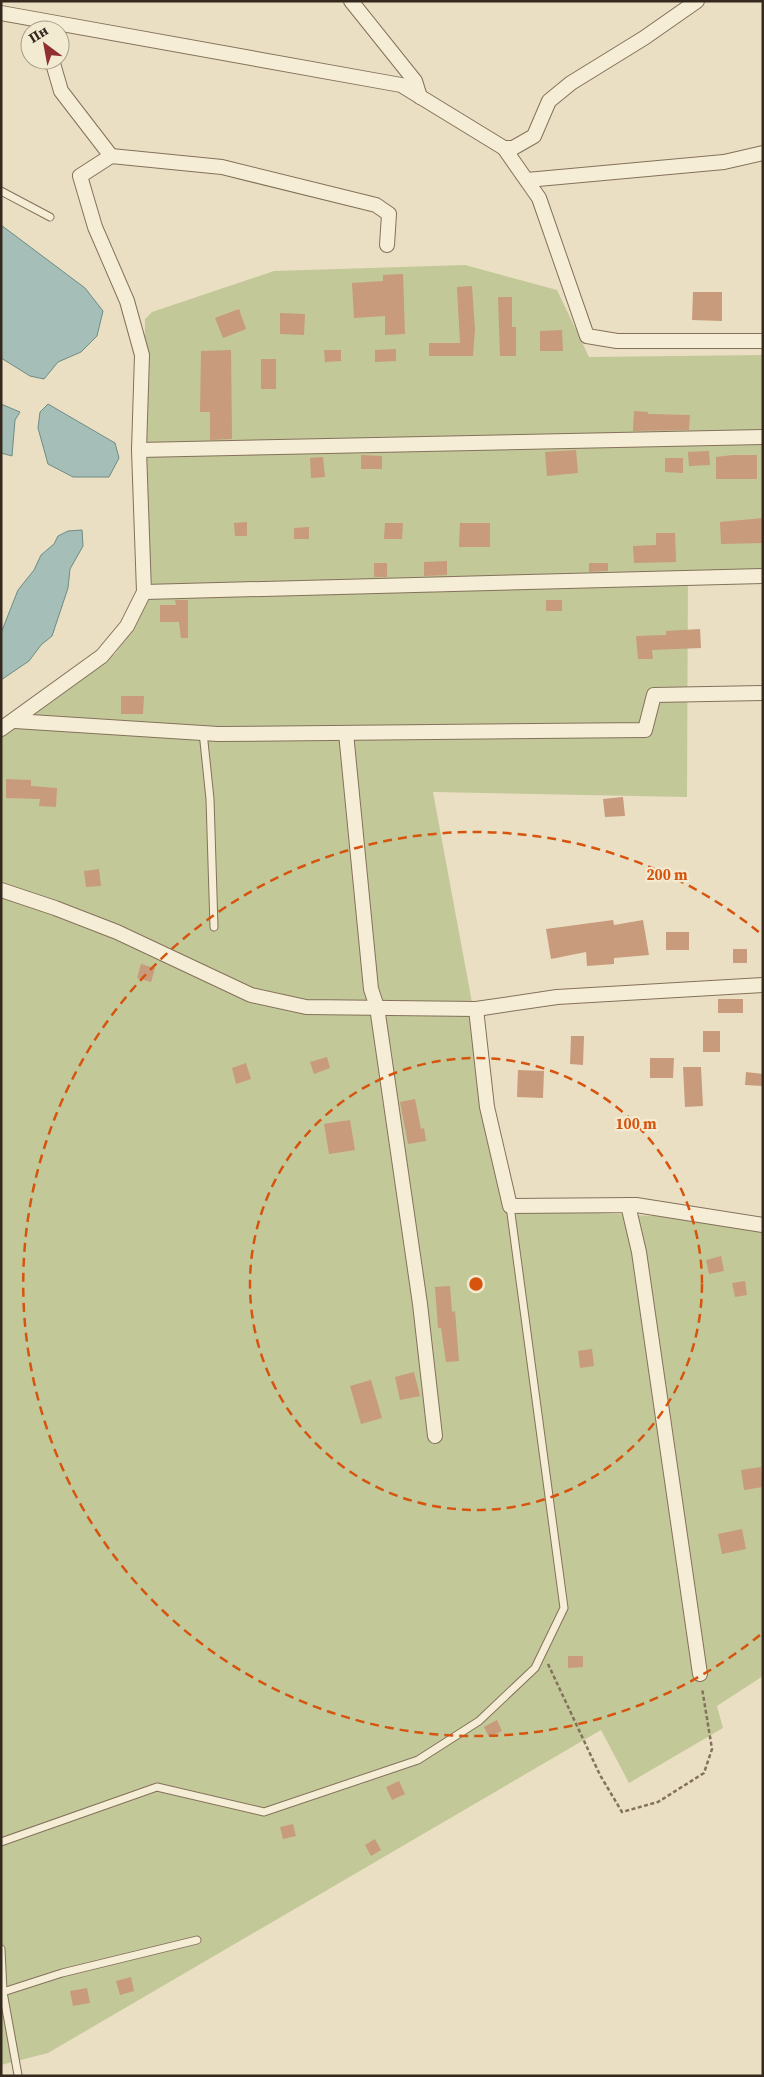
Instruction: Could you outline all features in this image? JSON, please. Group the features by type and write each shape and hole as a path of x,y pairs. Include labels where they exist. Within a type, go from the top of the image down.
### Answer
{"street":[{"path":"351,1 415,81 420,97"},
{"path":"504,148 513,148 534,136 549,101 571,83 644,38 697,1"},
{"path":"1,13 401,85 504,148 539,198 587,336 617,341 763,341"},
{"path":"22,17 25,20"},
{"path":"55,70 61,91 111,156"},
{"path":"527,180 724,162 763,153"},
{"path":"1,729 102,656 127,626 144,592 139,450 142,355 127,301 95,227 80,176 111,156 222,167 376,205 390,214 387,245"},
{"path":"139,450 763,437"},
{"path":"144,592 763,576"},
{"path":"14,721 218,734 645,730 654,695 763,693"},
{"path":"346,733 371,989 377,1007 420,1304 435,1436"},
{"path":"1,890 117,932 251,995 306,1007 476,1009 557,997 763,985"},
{"path":"476,1009 487,1107 510,1206 628,1205 763,1226"},
{"path":"628,1205 638,1252 700,1674"}],"lane":[{"path":"1,191 50,217"},
{"path":"203,732 210,799 214,927"},
{"path":"1,1842 157,1787 264,1812 418,1760 478,1721 535,1668 564,1608 510,1206"},
{"path":"3,1992 62,1973 197,1940"},
{"path":"1,1949 3,1992 18,2075"}],"path":[{"path":"543,1652 600,1775 622,1812 658,1802 704,1772 712,1749 700,1674"}],"green space":[{"path":"465,265 557,290 589,357 763,355 763,571 688,571 687,797 433,792 509,1202 524,1209 763,1222 763,1676 717,1706 723,1728 629,1783 601,1730 48,2053 1,2065 1,731 116,653 152,588 143,486 145,319 152,312 274,271"}],"water":[{"path":"1,225 85,288 103,311 97,336 81,352 58,362 44,379 30,376 1,358"},
{"path":"1,404 20,412 15,420 12,456 1,453"},
{"path":"48,404 115,443 119,458 109,477 73,477 48,464 38,428 40,412"},
{"path":"82,530 83,546 70,569 68,588 52,636 41,645 29,661 1,680 1,633 18,590 34,570 41,555 54,544 58,536 68,531"}],"building":[{"path":"403,274 405,334 385,335 385,316 354,318 352,283 383,281 383,275"},
{"path":"472,286 475,329 473,356 429,356 429,343 460,343 457,287"},
{"path":"693,292 722,292 722,321 692,320"},
{"path":"498,297 512,297 512,327 516,327 516,356 500,356"},
{"path":"239,309 246,329 223,338 215,318"},
{"path":"280,313 305,314 304,335 280,334"},
{"path":"562,330 563,351 540,351 540,331"},
{"path":"396,349 396,361 375,362 375,350"},
{"path":"231,350 232,439 210,440 210,412 200,412 201,351"},
{"path":"324,350 341,350 341,361 325,362"},
{"path":"261,359 276,359 276,389 261,389"},
{"path":"634,411 648,412 648,414 690,415 689,430 633,431"},
{"path":"576,450 578,473 547,476 545,452"},
{"path":"709,451 710,465 689,466 688,452"},
{"path":"361,455 382,456 382,469 361,469"},
{"path":"757,455 757,479 716,479 716,457"},
{"path":"323,457 325,477 311,478 310,458"},
{"path":"665,458 683,458 683,473 665,472"},
{"path":"763,518 763,543 721,544 720,522"},
{"path":"247,522 247,536 235,536 234,523"},
{"path":"385,523 403,523 402,539 384,539"},
{"path":"460,523 490,523 490,547 459,547"},
{"path":"309,527 309,539 294,539 294,528"},
{"path":"656,533 675,533 676,562 634,563 633,546 656,545"},
{"path":"447,561 447,575 424,576 424,562"},
{"path":"374,563 387,563 387,577 374,577"},
{"path":"589,563 608,563 608,571 589,572"},
{"path":"175,600 188,600 188,638 181,638 179,622 160,622 160,605 176,605"},
{"path":"546,600 562,600 562,611 546,611"},
{"path":"700,629 701,648 652,650 653,659 638,659 636,636 666,635 666,631"},
{"path":"121,696 144,696 143,714 121,714"},
{"path":"6,779 31,780 31,786 57,788 56,807 39,806 40,799 6,798"},
{"path":"623,797 625,816 605,817 603,799"},
{"path":"99,869 101,886 86,887 84,871"},
{"path":"613,920 614,925 643,920 649,955 614,958 614,964 587,966 586,952 551,959 546,929"},
{"path":"666,932 689,932 689,950 666,950"},
{"path":"733,949 747,949 747,963 733,963"},
{"path":"141,964 155,968 151,982 137,978"},
{"path":"718,999 743,999 743,1013 718,1013"},
{"path":"703,1031 720,1031 720,1052 703,1052"},
{"path":"571,1036 584,1036 583,1065 570,1064"},
{"path":"327,1057 330,1068 314,1074 310,1062"},
{"path":"650,1058 674,1058 673,1078 650,1078"},
{"path":"246,1063 251,1079 236,1084 232,1068"},
{"path":"683,1067 701,1067 703,1106 685,1107"},
{"path":"518,1070 544,1071 543,1098 517,1097"},
{"path":"746,1072 763,1074 763,1086 745,1085"},
{"path":"415,1099 421,1129 424,1128 426,1141 408,1144 400,1102"},
{"path":"350,1120 355,1150 329,1154 324,1124"},
{"path":"721,1256 724,1271 709,1274 706,1260"},
{"path":"745,1281 747,1295 735,1297 732,1283"},
{"path":"450,1286 452,1312 455,1311 459,1361 446,1362 441,1328 438,1328 435,1287"},
{"path":"592,1349 594,1366 580,1368 578,1351"},
{"path":"414,1372 420,1396 400,1400 395,1377"},
{"path":"371,1380 382,1418 361,1424 350,1386"},
{"path":"761,1467 763,1487 744,1490 741,1470"},
{"path":"742,1529 746,1549 722,1554 718,1534"},
{"path":"568,1656 583,1656 583,1667 568,1668"},
{"path":"497,1720 502,1731 489,1737 484,1727"},
{"path":"399,1781 405,1794 392,1800 386,1787"},
{"path":"293,1824 296,1836 283,1839 280,1827"},
{"path":"375,1839 381,1850 371,1856 365,1845"},
{"path":"131,1977 134,1991 120,1995 116,1981"},
{"path":"87,1988 90,2003 73,2006 70,1991"}]}
